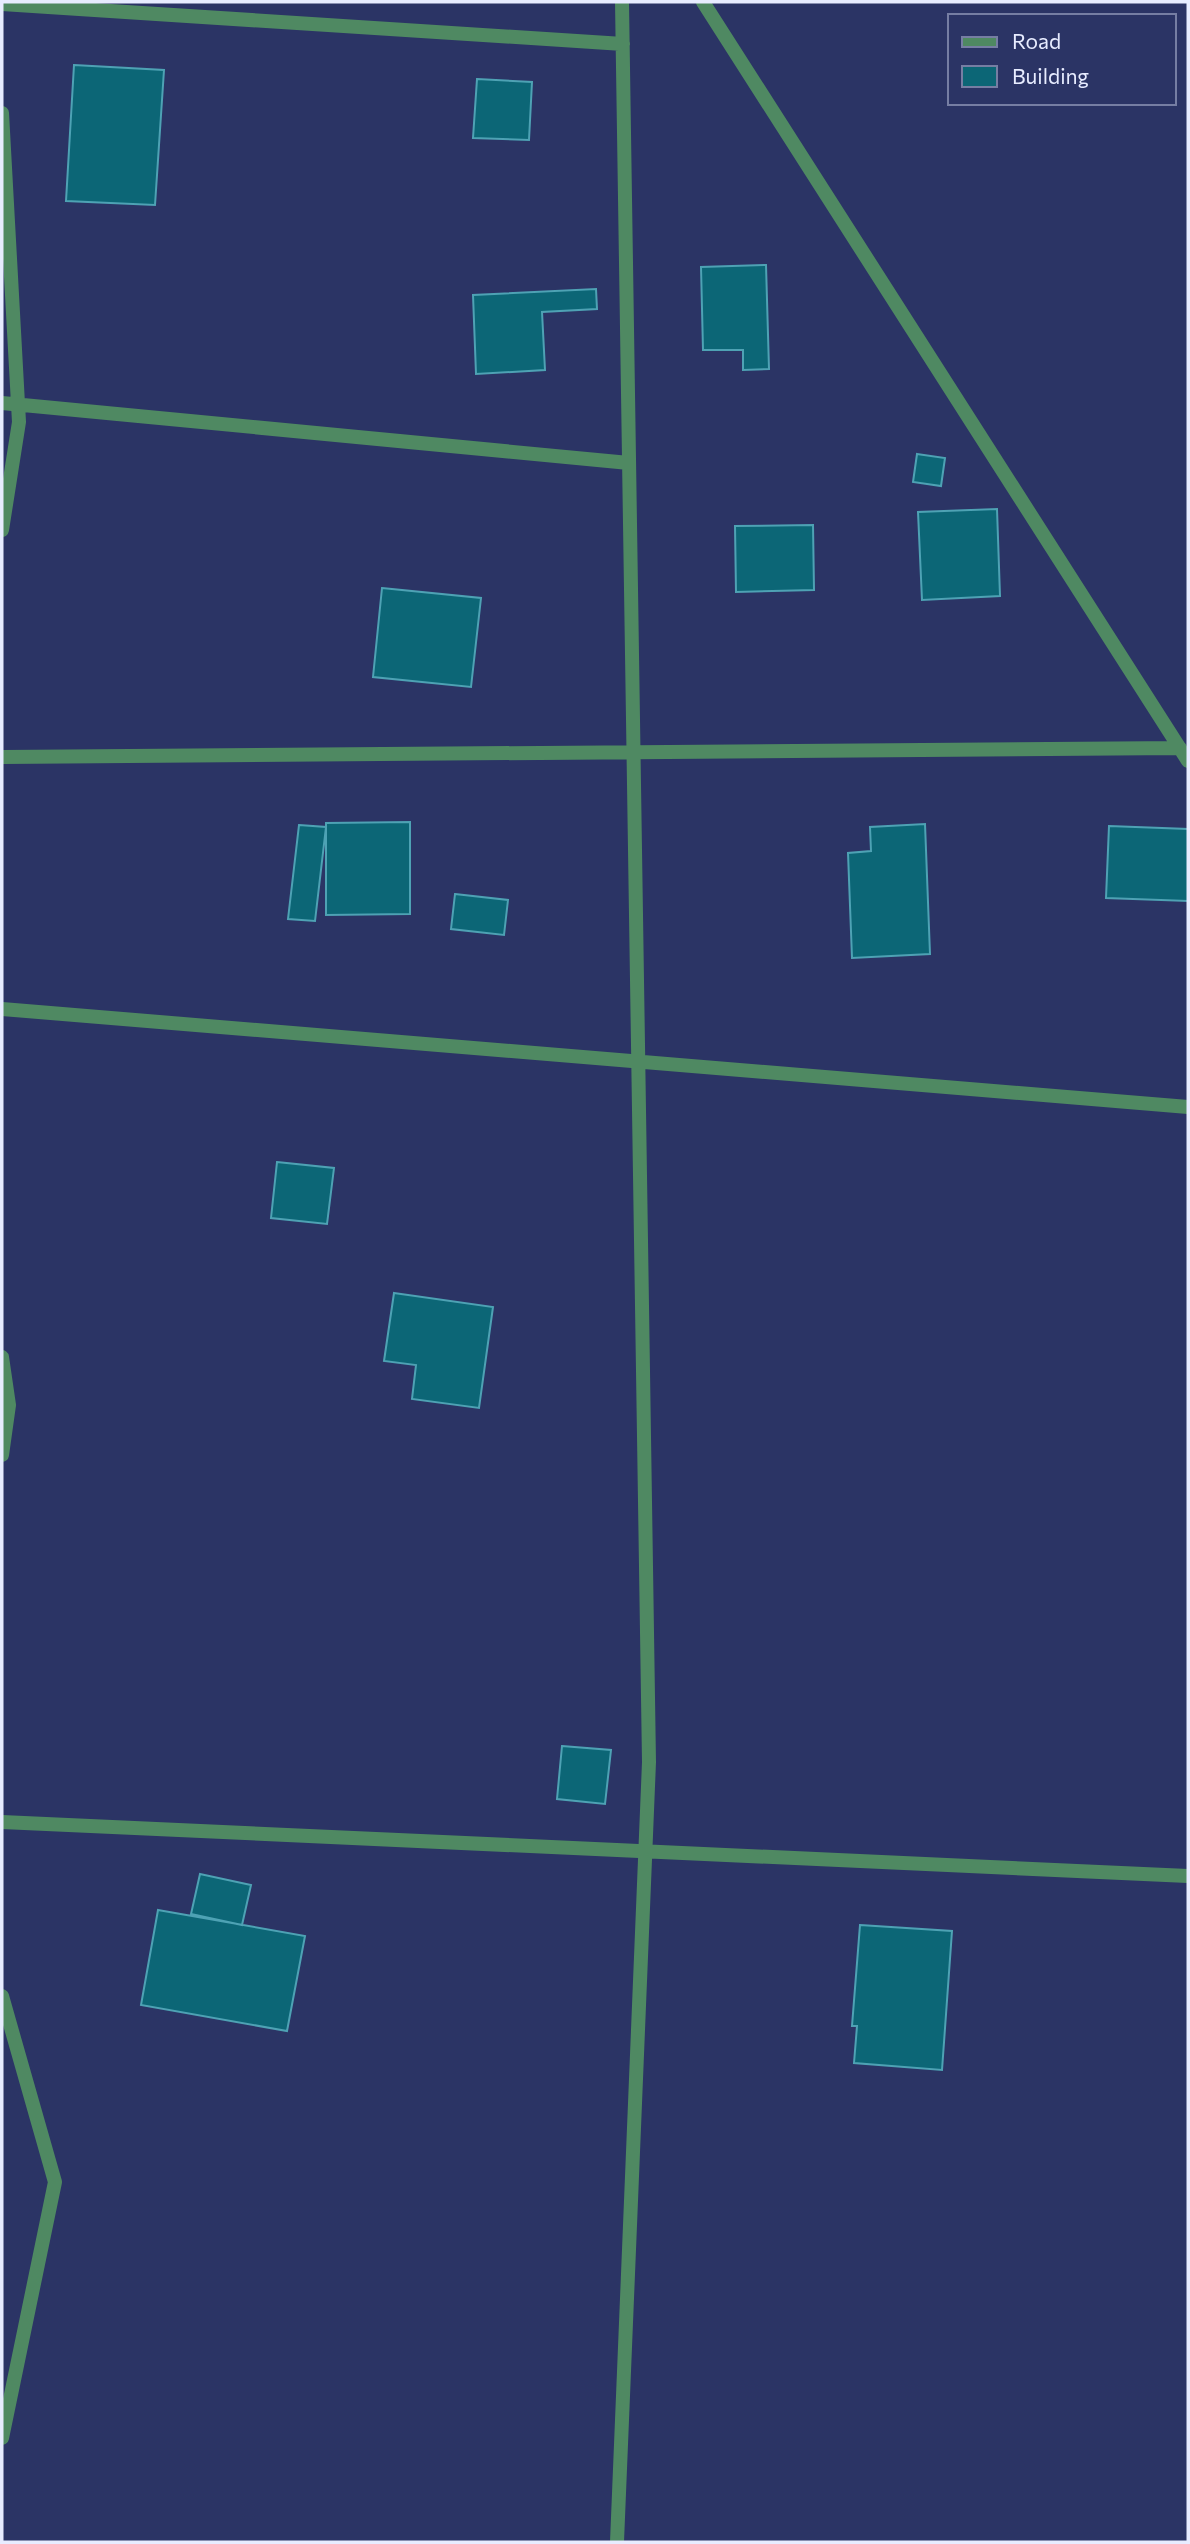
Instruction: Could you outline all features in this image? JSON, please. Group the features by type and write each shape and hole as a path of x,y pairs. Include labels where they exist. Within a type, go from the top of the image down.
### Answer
{"street":[{"path":"617,2542 649,1762 622,2"},
{"path":"704,2 1188,761"},
{"path":"2,4 623,44"},
{"path":"2,113 19,422 2,530"},
{"path":"2,403 629,463"},
{"path":"2,757 1180,748"},
{"path":"2,1009 1188,1107"},
{"path":"2,1357 9,1405 2,1455"},
{"path":"2,1822 1188,1876"},
{"path":"2,1996 55,2182 2,2438"}],"building":[{"path":"74,65 164,70 155,205 66,201"},
{"path":"477,79 532,82 529,140 473,138"},
{"path":"766,265 769,369 743,370 743,350 703,350 701,267"},
{"path":"596,289 597,309 542,312 545,370 476,374 473,295"},
{"path":"917,454 945,458 941,486 913,482"},
{"path":"997,509 1000,596 922,600 918,512"},
{"path":"813,525 814,590 736,592 735,526"},
{"path":"382,588 481,598 471,687 373,677"},
{"path":"410,822 410,914 326,915 326,823"},
{"path":"925,824 930,954 852,958 848,853 871,851 870,827"},
{"path":"299,825 326,827 315,921 288,919"},
{"path":"1109,826 1188,829 1188,901 1106,898"},
{"path":"455,894 508,900 504,935 451,929"},
{"path":"277,1162 334,1168 327,1224 271,1218"},
{"path":"394,1293 493,1307 479,1408 412,1399 416,1365 384,1361"},
{"path":"562,1746 611,1750 605,1804 557,1799"},
{"path":"200,1874 251,1885 242,1925 191,1914"},
{"path":"158,1910 305,1936 287,2031 141,2005"},
{"path":"860,1925 952,1931 942,2070 854,2063 857,2026 852,2026"}]}
